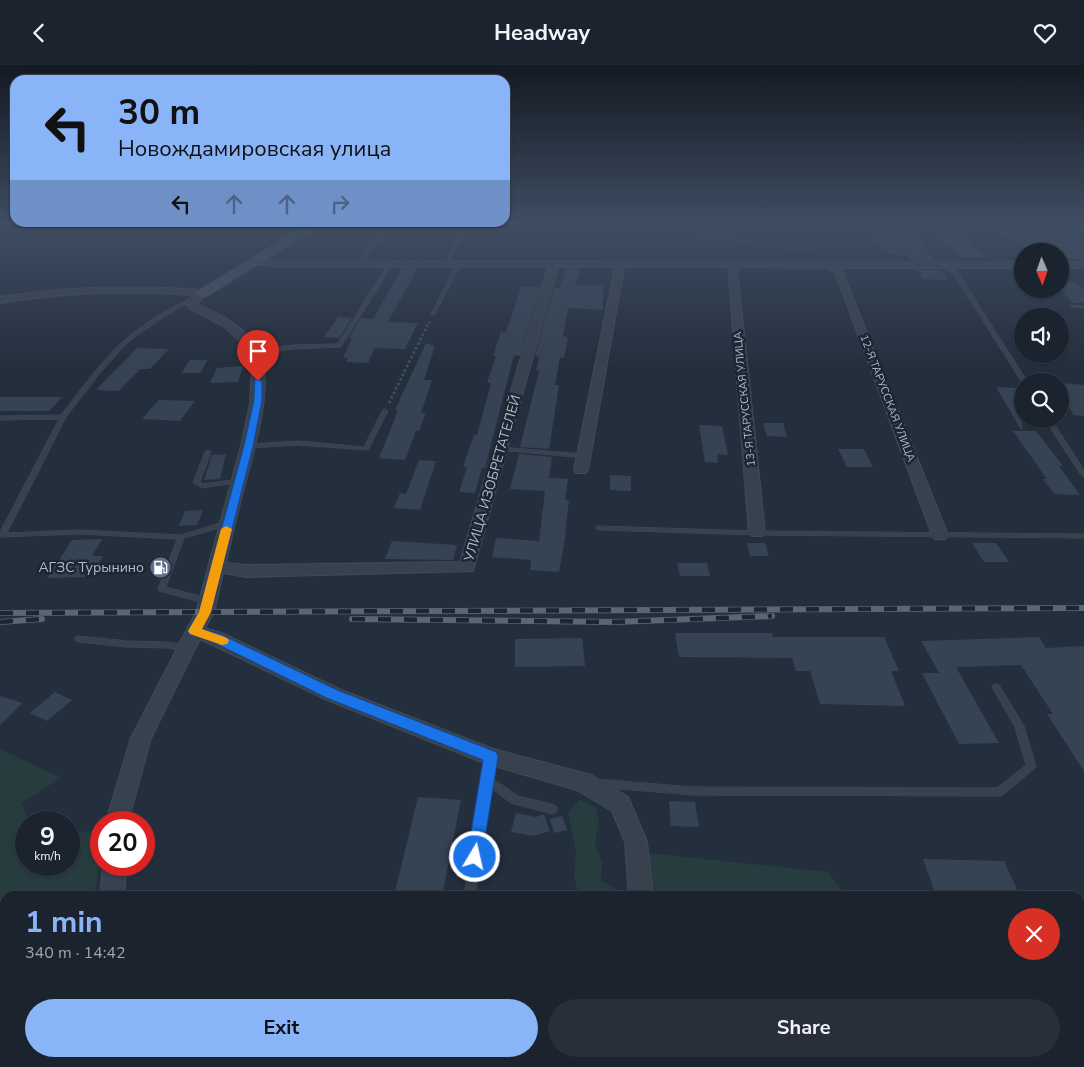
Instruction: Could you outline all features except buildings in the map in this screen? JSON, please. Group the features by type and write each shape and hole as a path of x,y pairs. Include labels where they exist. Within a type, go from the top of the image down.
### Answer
{"street":[{"path":"120,811 141,738 205,612 238,481 249,446 258,400 258,362 254,352 243,334 226,321 193,306 191,303 198,296 239,271"},
{"name":"УЛИЦА ИЗОБРЕТАТЕЛЕЙ","path":"216,567 247,571 467,567 552,271"},
{"path":"581,470 619,271"},
{"name":"13-Я ТАРУССКАЯ УЛИЦА","path":"733,271 757,533"},
{"name":"12-Я ТАРУССКАЯ УЛИЦА","path":"839,271 940,535"},
{"path":"0,300 34,293 106,288 158,289 198,296"},
{"path":"190,639 218,639 332,694 491,757 583,781 620,804 636,842 641,891"},
{"path":"112,891 114,876"}],"lane":[{"path":"254,352 294,347 339,346 388,271"},
{"path":"433,314 455,271"},
{"path":"952,271 1019,373"},
{"path":"198,296 167,313 122,345 90,382 63,417 2,535 79,532 181,537 228,523"},
{"path":"1072,306 1084,307"},
{"path":"249,446 298,443 366,449 385,411"},
{"path":"0,418 63,417"},
{"path":"1054,428 1084,475"},
{"path":"500,449 584,456"},
{"path":"208,452 196,483 202,486 238,481"},
{"path":"600,528 757,533 1084,536"},
{"path":"181,537 162,589 208,601"},
{"path":"79,639 127,644 167,645 190,639"},
{"path":"583,781 692,791 999,793 1031,766 1019,726 996,687"},
{"path":"470,891 491,757"},
{"path":"487,780 515,800 552,809"}],"path":[{"path":"385,411 433,314"}],"green space":[{"path":"0,749 61,778 22,803 25,811 15,811 15,876 80,876 80,831 90,832 90,876 97,876 95,891 0,891"},
{"path":"580,800 596,807 599,821 595,843 602,863 601,881 616,891 578,891 574,879 576,852 568,813"},
{"path":"647,853 828,872 842,891 651,891"}],"railway":[{"path":"0,613 1084,608"},
{"path":"352,619 615,622 772,616"},
{"path":"0,622 42,619"}],"slow traffic":[{"path":"222,641 195,631 205,612 226,529"}],"place":[{"name":"АГЗС Турынино","path":"160,567"}],"route":[{"path":"258,381 258,400 249,446 205,612 195,631 218,639 332,694 491,757 475,857"}]}
